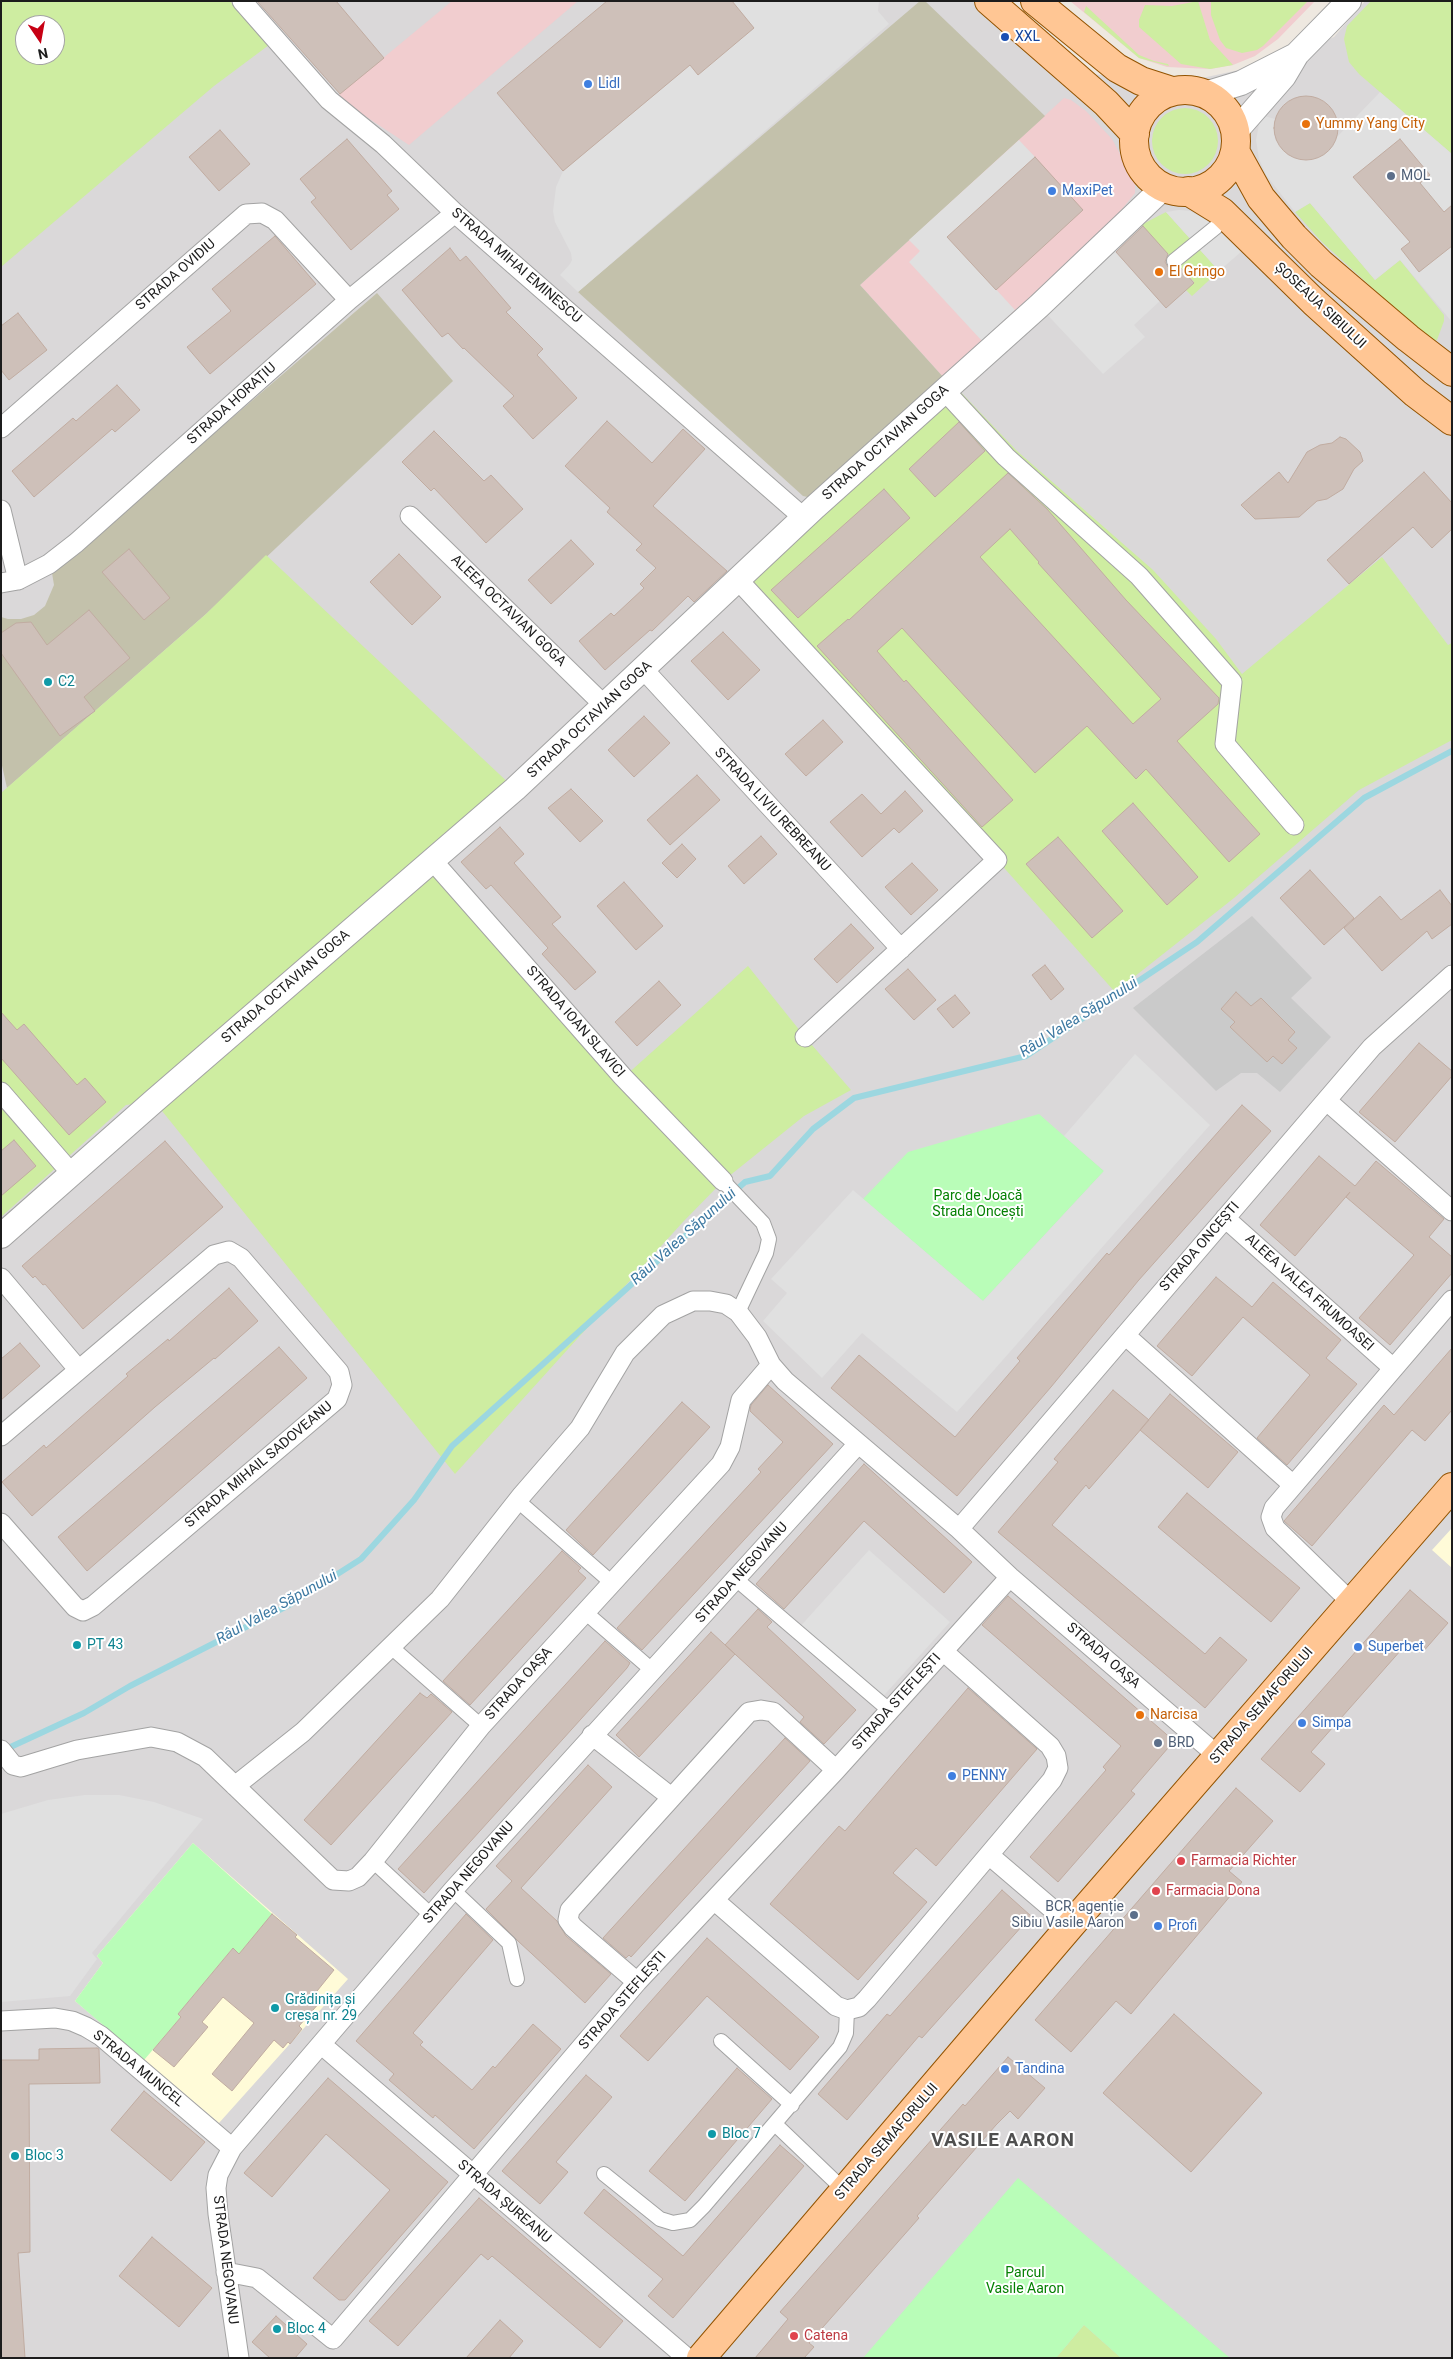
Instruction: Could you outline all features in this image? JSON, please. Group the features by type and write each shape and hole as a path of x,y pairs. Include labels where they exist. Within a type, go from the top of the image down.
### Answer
{"main road":[{"path":"989,1 1106,103 1135,134"},
{"name":"ȘOSEAUA SIBIULUI","path":"1035,1 1117,68 1140,81 1172,92"},
{"name":"ȘOSEAUA SIBIULUI","path":"1205,94 1183,90 1172,92 1151,103 1143,112 1135,134 1134,144 1140,165 1150,177 1222,212 1321,308 1415,393 1452,421"},
{"path":"1205,94 1216,100 1225,110 1235,142 1261,198 1294,238 1321,264 1400,332 1452,372"},
{"path":"1176,189 1201,189 1213,183 1223,174 1230,163 1235,142"},
{"name":"STRADA SEMAFORULUI","path":"701,2358 1072,1925 1452,1487"}],"street":[{"name":"STRADA MIHAI EMINESCU","path":"242,1 329,100 383,144 455,213 804,518"},
{"path":"1235,142 1284,76 1297,54 1349,1"},
{"path":"1205,94 1242,83 1297,54"},
{"name":"STRADA OCTAVIAN GOGA","path":"1,1236 515,789 804,518 944,390 1176,189"},
{"name":"STRADA OVIDIU","path":"1,428 246,214 262,213 275,220 349,300"},
{"name":"STRADA HORAȚIU","path":"9,581 49,564 76,543 349,300 455,213"},
{"path":"1174,261 1216,227"},
{"path":"944,390 1006,457 1139,576 1232,682 1225,744 1294,825"},
{"path":"1,510 9,581"},
{"name":"ALEEA OCTAVIAN GOGA","path":"410,516 605,706"},
{"path":"739,581 997,860 805,1037"},
{"name":"STRADA LIVIU REBREANU","path":"644,670 901,949"},
{"name":"STRADA IOAN SLAVICI","path":"432,860 623,1077 722,1181"},
{"name":"STRADA ONCEȘTI","path":"959,1529 1372,1047 1452,975"},
{"path":"1,1092 72,1174"},
{"path":"1327,1100 1452,1211"},
{"path":"4,1755 13,1765 21,1767 77,1750 150,1737 177,1742 205,1757 235,1786 303,1732 440,1599 518,1501 580,1428 625,1353 663,1315 694,1301 726,1304 738,1312 766,1253 769,1239 763,1223 722,1181"},
{"name":"ALEEA VALEA FRUMOASEI","path":"1225,1218 1393,1368"},
{"name":"STRADA MIHAIL SADOVEANU","path":"1,1436 214,1255 229,1251 240,1258 339,1372 342,1385 337,1399 93,1606 83,1611 75,1607 1,1523"},
{"path":"1,1278 78,1369"},
{"path":"1352,1602 1275,1528 1271,1517 1274,1508 1293,1485 1452,1300"},
{"name":"STRADA OAȘA","path":"738,1312 757,1337 771,1365 785,1381 959,1529 1010,1577 1218,1756"},
{"path":"1125,1335 1293,1485"},
{"name":"STRADA OAȘA","path":"235,1786 334,1880 349,1881 358,1877 373,1861 481,1726 720,1464 730,1446 741,1400 771,1365"},
{"name":"STRADA NEGOVANU","path":"239,2358 216,2188 223,2162 232,2148 453,1890 592,1735 737,1580 858,1444"},
{"path":"518,1501 611,1582"},
{"name":"STRADA STEFLEȘTI","path":"226,2272 257,2278 333,2339 637,1982 836,1770 1010,1577"},
{"path":"737,1580 889,1710"},
{"path":"584,1612 652,1670"},
{"path":"390,1646 481,1726"},
{"path":"714,1900 836,2006 847,2010 859,2007 868,1999 1052,1780 1058,1768 1056,1756 1050,1746 944,1651"},
{"path":"637,1982 573,1928 568,1920 570,1910 749,1712 761,1710 773,1712 836,1770"},
{"path":"592,1735 671,1797"},
{"path":"989,1855 1072,1925"},
{"path":"373,1861 431,1915"},
{"path":"453,1890 509,1943 516,1979"},
{"path":"604,2174 660,2219 680,2223 690,2220 840,2048 846,2033 847,2010"},
{"name":"STRADA MUNCEL","path":"1,2021 55,2018 72,2021 86,2027 101,2036 232,2148"},
{"path":"721,2041 792,2104"},
{"name":"STRADA ȘUREANU","path":"322,2045 687,2358"},
{"path":"775,2124 845,2191"}],"shaded area":[{"path":"1,1 988,1 1059,70 1126,78 1193,80 1262,65 1334,37 1365,1 1452,1 1452,2358 1,2358"},
{"path":"452,1 578,1 409,145 336,97"},
{"path":"732,1 879,1 878,11 889,24 578,292 560,275 572,260 571,253 555,222 553,211 556,187 563,171 690,65 754,28"},
{"path":"920,1 925,1 1045,116 860,285 944,378 812,498 803,496 578,292"},
{"path":"1070,1 1315,1 1278,39 1255,56 1233,65 1210,69 1167,67 1139,58"},
{"path":"1380,92 1452,154 1452,322 1400,260 1375,280 1310,203 1295,212 1266,175 1259,159 1256,140 1259,124 1264,116 1275,119 1275,139 1288,155 1306,160 1316,158 1331,147 1336,138"},
{"path":"1064,98 1071,100 1086,111 1112,139 1135,182 1135,193 1106,229 982,341 944,378 860,285"},
{"path":"1019,140 1035,157 948,237 1015,310 982,341 909,262 920,251 909,240"},
{"path":"1190,211 1203,218 1216,227 1241,252 1219,271 1166,212"},
{"path":"1114,250 1160,301 1134,325 1145,337 1103,374 1039,306"},
{"path":"377,293 453,381 206,614 7,788 1,761 1,617 21,619 34,615 45,606 54,585 52,573"},
{"path":"1252,916 1312,978 1291,998 1331,1037 1280,1092 1257,1073 1241,1073 1216,1091 1133,1008"},
{"path":"1135,1054 1210,1125 957,1412 862,1333 822,1378 763,1321 787,1293 771,1279 853,1190 983,1301 1104,1171 1064,1136"},
{"path":"1452,1528 1452,1568 1432,1550"},
{"path":"869,1550 950,1622 878,1702 797,1630"},
{"path":"85,1795 119,1795 154,1802 203,1819 92,1953 97,1959 70,1996 1,2002 1,1814 48,1800"},
{"path":"193,1843 348,1979 219,2123 75,2001 103,1963 97,1956"}],"green space":[{"path":"1,1 230,1 269,45 214,86 1,267"},
{"path":"1198,1 1210,40 1233,65 1210,69 1181,64 1139,27 1139,20 1145,5 1172,6"},
{"path":"1211,1 1308,1 1263,46 1257,50 1242,53 1226,48 1220,40 1211,15"},
{"path":"1371,1 1452,1 1452,154 1359,74 1349,62 1344,39 1347,26"},
{"path":"1086,6 1139,55 1168,64 1169,66 1139,58 1084,12"},
{"path":"1185,108 1197,111 1208,118 1215,129 1218,141 1215,153 1208,164 1197,171 1185,174 1173,171 1162,164 1155,153 1152,141 1155,129 1162,118 1173,111"},
{"path":"1310,203 1375,280 1400,260 1444,315 1444,321 1437,340 1434,341 1424,335 1322,242 1295,212"},
{"path":"1166,212 1219,271 1192,296 1186,290 1194,282 1141,225"},
{"path":"952,383 1017,451 1153,570 1216,639 1242,674 1382,557 1448,645 1452,643 1452,740 1359,790 1234,898 1115,992 997,860 739,581"},
{"path":"266,555 515,789 433,860 624,1077 748,966 805,1037 851,1090 804,1116 723,1181 682,1223 455,1474 154,1101 126,1105 1,1217 1,793 206,614"},
{"name":"Parc de Joacă Strada Oncești","path":"1039,1114 1104,1171 983,1301 863,1199 908,1152"},
{"path":"193,1843 272,1914 239,1954 232,1949 178,2014 181,2017 144,2060 75,2001 103,1963 97,1956"},
{"name":"Parcul Vasile Aaron","path":"1018,2178 1230,2358 1121,2358 1084,2325 1056,2358 863,2358"},
{"path":"1084,2325 1121,2358 1056,2358"}],"building":[{"path":"257,1 336,1 384,58 340,94"},
{"name":"Lidl","path":"607,1 732,1 754,28 698,75 690,65 563,171 497,93"},
{"name":"Yummy Yang City","path":"1306,96 1324,102 1332,110 1338,128 1332,146 1324,154 1306,160 1288,154 1280,146 1274,128 1280,110 1288,102"},
{"path":"220,130 250,164 219,191 189,157"},
{"path":"347,139 392,191 387,195 399,209 351,250 311,202 316,198 300,179"},
{"path":"1400,139 1430,175 1420,183 1444,212 1452,205 1452,246 1419,272 1401,249 1410,242 1353,177"},
{"path":"1035,157 1083,210 996,290 947,237"},
{"name":"El Gringo","path":"1143,226 1168,254 1165,262 1168,267 1175,270 1180,267 1194,283 1166,308 1116,252"},
{"path":"275,236 316,284 210,374 187,347 231,311 212,289"},
{"path":"450,248 460,261 466,256 511,308 506,312 543,349 537,355 577,398 533,439 503,406 514,396 448,333 442,337 402,290"},
{"path":"18,313 47,350 9,380 1,370 1,326"},
{"path":"117,385 140,410 115,432 112,429 34,497 12,471 73,418 76,421"},
{"path":"607,421 652,463 683,429 705,449 653,506 727,571 694,602 688,596 652,631 650,630 605,670 579,641 611,613 614,616 644,588 640,584 656,568 636,550 642,544 607,512 610,508 565,466"},
{"path":"959,422 985,451 935,497 909,469"},
{"path":"434,431 484,481 491,475 523,509 486,543 434,488 431,491 402,462"},
{"path":"1340,437 1346,439 1360,452 1363,461 1354,469 1343,489 1327,499 1317,501 1299,517 1255,519 1241,505 1279,472 1288,483 1307,452 1320,445 1332,443"},
{"path":"1424,472 1452,503 1452,529 1432,548 1413,527 1349,584 1327,560"},
{"path":"1008,473 1047,509 1126,600 1219,698 1218,704 1177,741 1260,834 1229,862 1146,769 1136,779 1087,726 1035,773 902,628 877,651 904,682 906,680 1013,800 982,827 817,646 849,620","holes":["1010,529 1161,699 1133,724 980,557"]},
{"path":"884,489 910,518 798,618 771,590"},
{"path":"571,540 594,564 551,604 528,580"},
{"path":"129,549 170,598 144,620 102,572"},
{"path":"399,554 441,597 412,625 370,582"},
{"path":"89,610 130,658 84,697 95,711 60,736 1,653 1,633 16,623 31,622 47,645"},
{"path":"723,632 760,670 728,700 691,661"},
{"path":"644,716 670,743 634,777 608,750"},
{"path":"823,720 843,742 806,776 785,754"},
{"path":"697,775 720,800 670,845 647,820"},
{"path":"571,789 603,821 580,842 548,808"},
{"path":"905,791 923,811 899,833 894,828 862,857 830,822 862,794 881,814"},
{"path":"1133,803 1198,877 1167,905 1102,831"},
{"path":"500,827 524,854 514,863 561,917 552,924 596,972 575,990 542,954 548,948 491,885 486,889 461,862"},
{"path":"761,836 777,854 744,884 728,866"},
{"path":"1058,837 1123,911 1092,938 1026,864"},
{"path":"682,844 696,859 677,878 662,863"},
{"path":"912,863 938,890 911,915 885,887"},
{"path":"1310,870 1354,918 1324,945 1280,898"},
{"path":"624,882 663,926 636,950 597,906"},
{"path":"1440,890 1452,906 1452,924 1432,939 1427,931 1382,971 1344,928 1380,896 1401,920"},
{"path":"851,924 874,948 837,983 814,959"},
{"path":"1045,965 1064,989 1051,1000 1032,975"},
{"path":"908,969 936,1000 914,1020 885,989"},
{"path":"659,981 681,1005 637,1046 615,1022"},
{"path":"1236,992 1251,1006 1261,998 1295,1032 1288,1040 1297,1048 1282,1064 1273,1056 1267,1062 1230,1027 1235,1022 1221,1009"},
{"path":"955,995 970,1013 953,1028 937,1009"},
{"path":"1,1012 17,1030 24,1024 77,1085 85,1078 106,1102 69,1135 1,1058"},
{"path":"1419,1043 1452,1071 1452,1076 1395,1142 1359,1112"},
{"path":"1242,1105 1271,1131 1138,1281 1051,1387 957,1496 831,1388 859,1355 955,1437 1020,1361 1017,1358 1107,1253 1109,1255"},
{"path":"14,1140 36,1166 1,1196 1,1151"},
{"path":"165,1141 223,1207 83,1329 45,1284 43,1285 35,1276 33,1278 22,1266"},
{"path":"1319,1156 1355,1186 1376,1161 1444,1219 1429,1237 1452,1257 1452,1273 1390,1345 1359,1318 1414,1255 1346,1197 1350,1192 1295,1256 1260,1225"},
{"path":"1216,1277 1252,1307 1273,1282 1341,1340 1326,1358 1357,1384 1287,1465 1257,1438 1310,1375 1243,1317 1192,1376 1157,1346"},
{"path":"229,1288 258,1321 215,1359 155,1407 32,1516 2,1482 44,1445 46,1448 128,1376 126,1374 168,1339 169,1341"},
{"path":"20,1343 40,1366 1,1400 1,1359"},
{"path":"279,1347 307,1378 87,1571 58,1537"},
{"path":"1452,1348 1452,1410 1425,1441 1412,1430 1312,1546 1284,1521 1384,1405 1394,1415"},
{"path":"768,1385 833,1444 642,1650 617,1628 761,1472 758,1469 783,1442 750,1411 751,1405"},
{"path":"1113,1390 1149,1420 1089,1489 1086,1485 1052,1525 1205,1654 1220,1637 1247,1660 1205,1708 998,1532 1058,1462 1054,1459"},
{"path":"1170,1394 1238,1452 1208,1488 1140,1430"},
{"path":"682,1402 710,1427 593,1555 566,1530"},
{"path":"864,1464 972,1562 944,1593 864,1521 784,1609 756,1584"},
{"path":"1187,1493 1300,1588 1271,1622 1158,1527"},
{"path":"562,1551 581,1568 578,1571 586,1578 470,1705 443,1681"},
{"path":"1410,1590 1448,1623 1422,1653 1409,1641 1311,1752 1325,1764 1300,1792 1261,1759"},
{"path":"1008,1596 1174,1741 1131,1791 1135,1794 1058,1882 1030,1857 1106,1770 1103,1767 1121,1746 982,1625"},
{"path":"758,1609 772,1622 767,1627 856,1710 824,1744 800,1722 804,1717 725,1645"},
{"path":"711,1632 735,1654 639,1757 616,1735"},
{"path":"605,1641 630,1663 627,1668 424,1893 398,1869"},
{"path":"968,1688 1037,1749 936,1866 916,1848 893,1873 927,1902 858,1980 770,1904 839,1826 845,1831"},
{"path":"420,1693 427,1698 431,1694 452,1712 331,1845 304,1820"},
{"path":"785,1738 810,1761 631,1957 629,1955 626,1958 603,1938"},
{"path":"588,1765 612,1787 521,1888 557,1921 566,1936 611,1974 585,2003 486,1909 512,1881 496,1866"},
{"path":"1236,1788 1273,1821 1229,1871 1242,1882 1131,2014 1116,2001 1071,2052 1035,2020"},
{"path":"1002,1890 1031,1916 922,2038 919,2036 847,2120 818,2094 887,2014 890,2016"},
{"name":"Grădinița și creșa nr. 29","path":"272,1914 297,1935 295,1937 334,1970 313,1996 320,2002 299,2026 302,2029 290,2044 288,2042 283,2048 274,2040 232,2091 212,2074 254,2023 223,1997 202,2022 208,2027 174,2067 153,2050 181,2017 178,2014 233,1948 239,1954"},
{"path":"466,1914 493,1940 413,2033 423,2042 420,2045 472,2090 493,2066 495,2068 533,2024 561,2049 474,2149 435,2115 433,2118 389,2080 394,2074 356,2041"},
{"path":"707,1938 819,2037 790,2070 707,1996 648,2061 620,2036"},
{"path":"1174,2014 1262,2093 1191,2172 1103,2093"},
{"path":"39,2049 99,2049 100,2083 29,2084 30,2252 18,2253 25,2358 1,2358 1,2060 39,2060"},
{"path":"1008,2057 1045,2088 1018,2119 1010,2111 996,2125 917,2216 919,2218 809,2343 814,2347 804,2358 755,2358 788,2319 780,2312 963,2104 965,2106"},
{"name":"Bloc 7","path":"737,2068 772,2099 685,2201 649,2171"},
{"path":"586,2075 612,2097 556,2162 568,2172 540,2204 502,2171"},
{"path":"328,2078 448,2182 345,2300 339,2300 313,2278 390,2190 326,2134 272,2197 244,2173"},
{"path":"144,2091 205,2142 171,2181 111,2130"},
{"path":"780,2145 804,2166 673,2318 648,2296 663,2279 584,2213 604,2189 683,2256"},
{"path":"479,2198 623,2321 600,2348 492,2256 488,2260 481,2254 398,2346 369,2321"},
{"path":"152,2237 212,2288 179,2327 119,2276"},
{"name":"Bloc 4","path":"276,2316 307,2344 295,2358 270,2358 252,2342"},
{"path":"500,2320 523,2341 509,2358 466,2358"}],"waterway":[{"name":"Râul Valea Săpunului","path":"4,1750 84,1713 130,1686 289,1605 361,1559 414,1500 452,1446 745,1182 770,1176 813,1129 854,1098 1026,1056 1197,942 1364,798 1452,751"}],"place":[{"name":"XXL","path":"1005,37"},
{"name":"Lidl","path":"588,84"},
{"name":"Yummy Yang City","path":"1306,124"},
{"name":"MOL","path":"1391,176"},
{"name":"MaxiPet","path":"1052,191"},
{"name":"El Gringo","path":"1159,272"},
{"name":"C2","path":"48,682"},
{"name":"PT 43","path":"77,1645"},
{"name":"Superbet","path":"1358,1647"},
{"name":"Narcisa","path":"1140,1715"},
{"name":"Simpa","path":"1302,1723"},
{"name":"BRD","path":"1158,1743"},
{"name":"PENNY","path":"952,1776"},
{"name":"Farmacia Richter","path":"1181,1861"},
{"name":"Farmacia Dona","path":"1156,1891"},
{"name":"BCR, agenție Sibiu Vasile Aaron","path":"1134,1915"},
{"name":"Profi","path":"1158,1926"},
{"name":"Grădinița și creșa nr. 29","path":"275,2008"},
{"name":"Tandina","path":"1005,2069"},
{"name":"Bloc 7","path":"712,2134"},
{"name":"Bloc 3","path":"15,2156"},
{"name":"Bloc 4","path":"277,2329"},
{"name":"Catena","path":"794,2336"}],"district":[{"name":"VASILE AARON","path":"1003,2141"}]}
